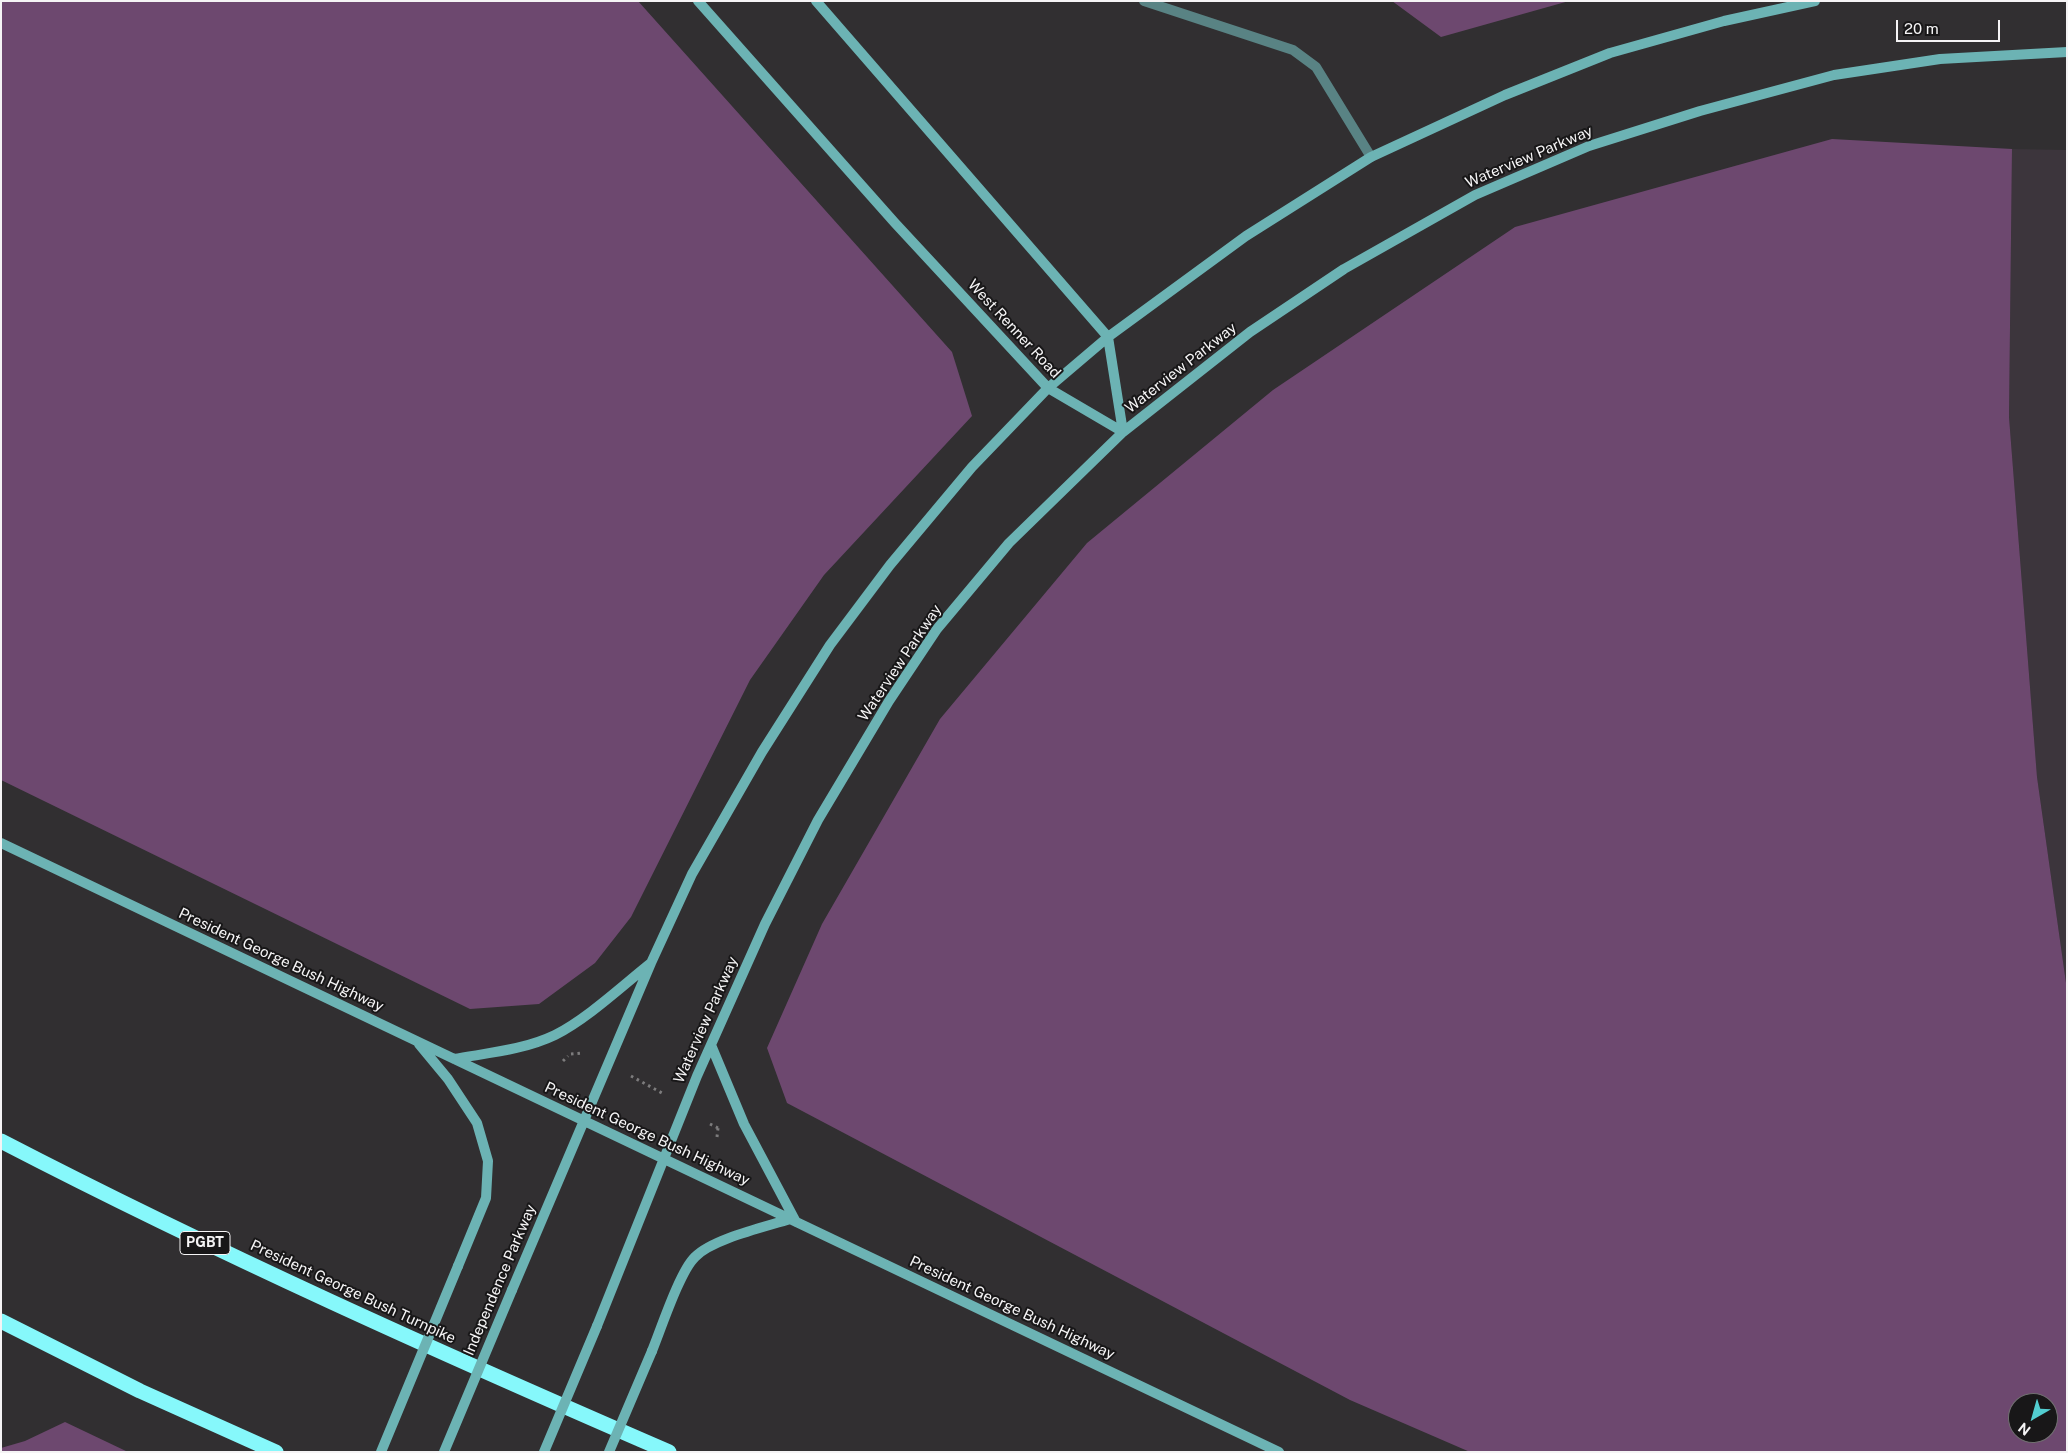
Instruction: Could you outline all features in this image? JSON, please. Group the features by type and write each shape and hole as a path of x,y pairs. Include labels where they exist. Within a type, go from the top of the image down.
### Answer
{"highway":[{"name":"President George Bush Turnpike","path":"1,1141 182,1232 318,1297 669,1452"},
{"path":"1,1321 140,1390 276,1452"}],"main road":[{"name":"West Renner Road","path":"698,1 901,229 1048,388 1124,432"},
{"path":"816,1 1108,337 1124,432"},
{"path":"583,1120 692,874 762,752 830,645 890,564 972,467 1048,388 1108,337 1246,236 1372,157 1505,95 1610,53 1724,21 1815,1"},
{"name":"Waterview Parkway","path":"664,1158 710,1045 765,924 818,820 889,701 938,630 1009,543 1124,432 1250,332 1344,268 1475,195 1590,146 1700,111 1834,75 1940,59 2067,52"},
{"name":"President George Bush Highway","path":"1,843 1279,1452"},
{"path":"454,1059 517,1048 554,1035 595,1008 651,963"},
{"path":"381,1452 486,1198 488,1161 477,1123 448,1078 417,1041"},
{"path":"609,1452 685,1270 694,1257 711,1246 794,1220 744,1124 710,1045"},
{"name":"Independence Parkway","path":"444,1452 583,1120"},
{"path":"544,1452 664,1158"}],"lane":[{"path":"1144,1 1293,50 1316,66 1372,157"}],"path":[{"path":"571,1054 582,1054"},
{"path":"630,1076 662,1093"},
{"path":"710,1124 718,1128"},
{"path":"718,1128 722,1126"},
{"path":"717,1137 718,1128"}],"shaded area":[{"path":"1,1 638,1 952,352 972,416 824,575 750,680 631,917 595,963 539,1004 470,1009 1,780"},
{"path":"1392,1 1569,1 1441,37"},
{"path":"1832,139 2012,149 2009,417 2037,777 2067,990 2067,1452 1470,1452 1350,1400 787,1103 767,1048 822,924 940,719 1087,543 1273,390 1515,227"},
{"path":"2012,149 2067,150 2067,990 2037,777 2009,417"},
{"path":"65,1422 128,1452 1,1452 1,1448 25,1441"}]}
